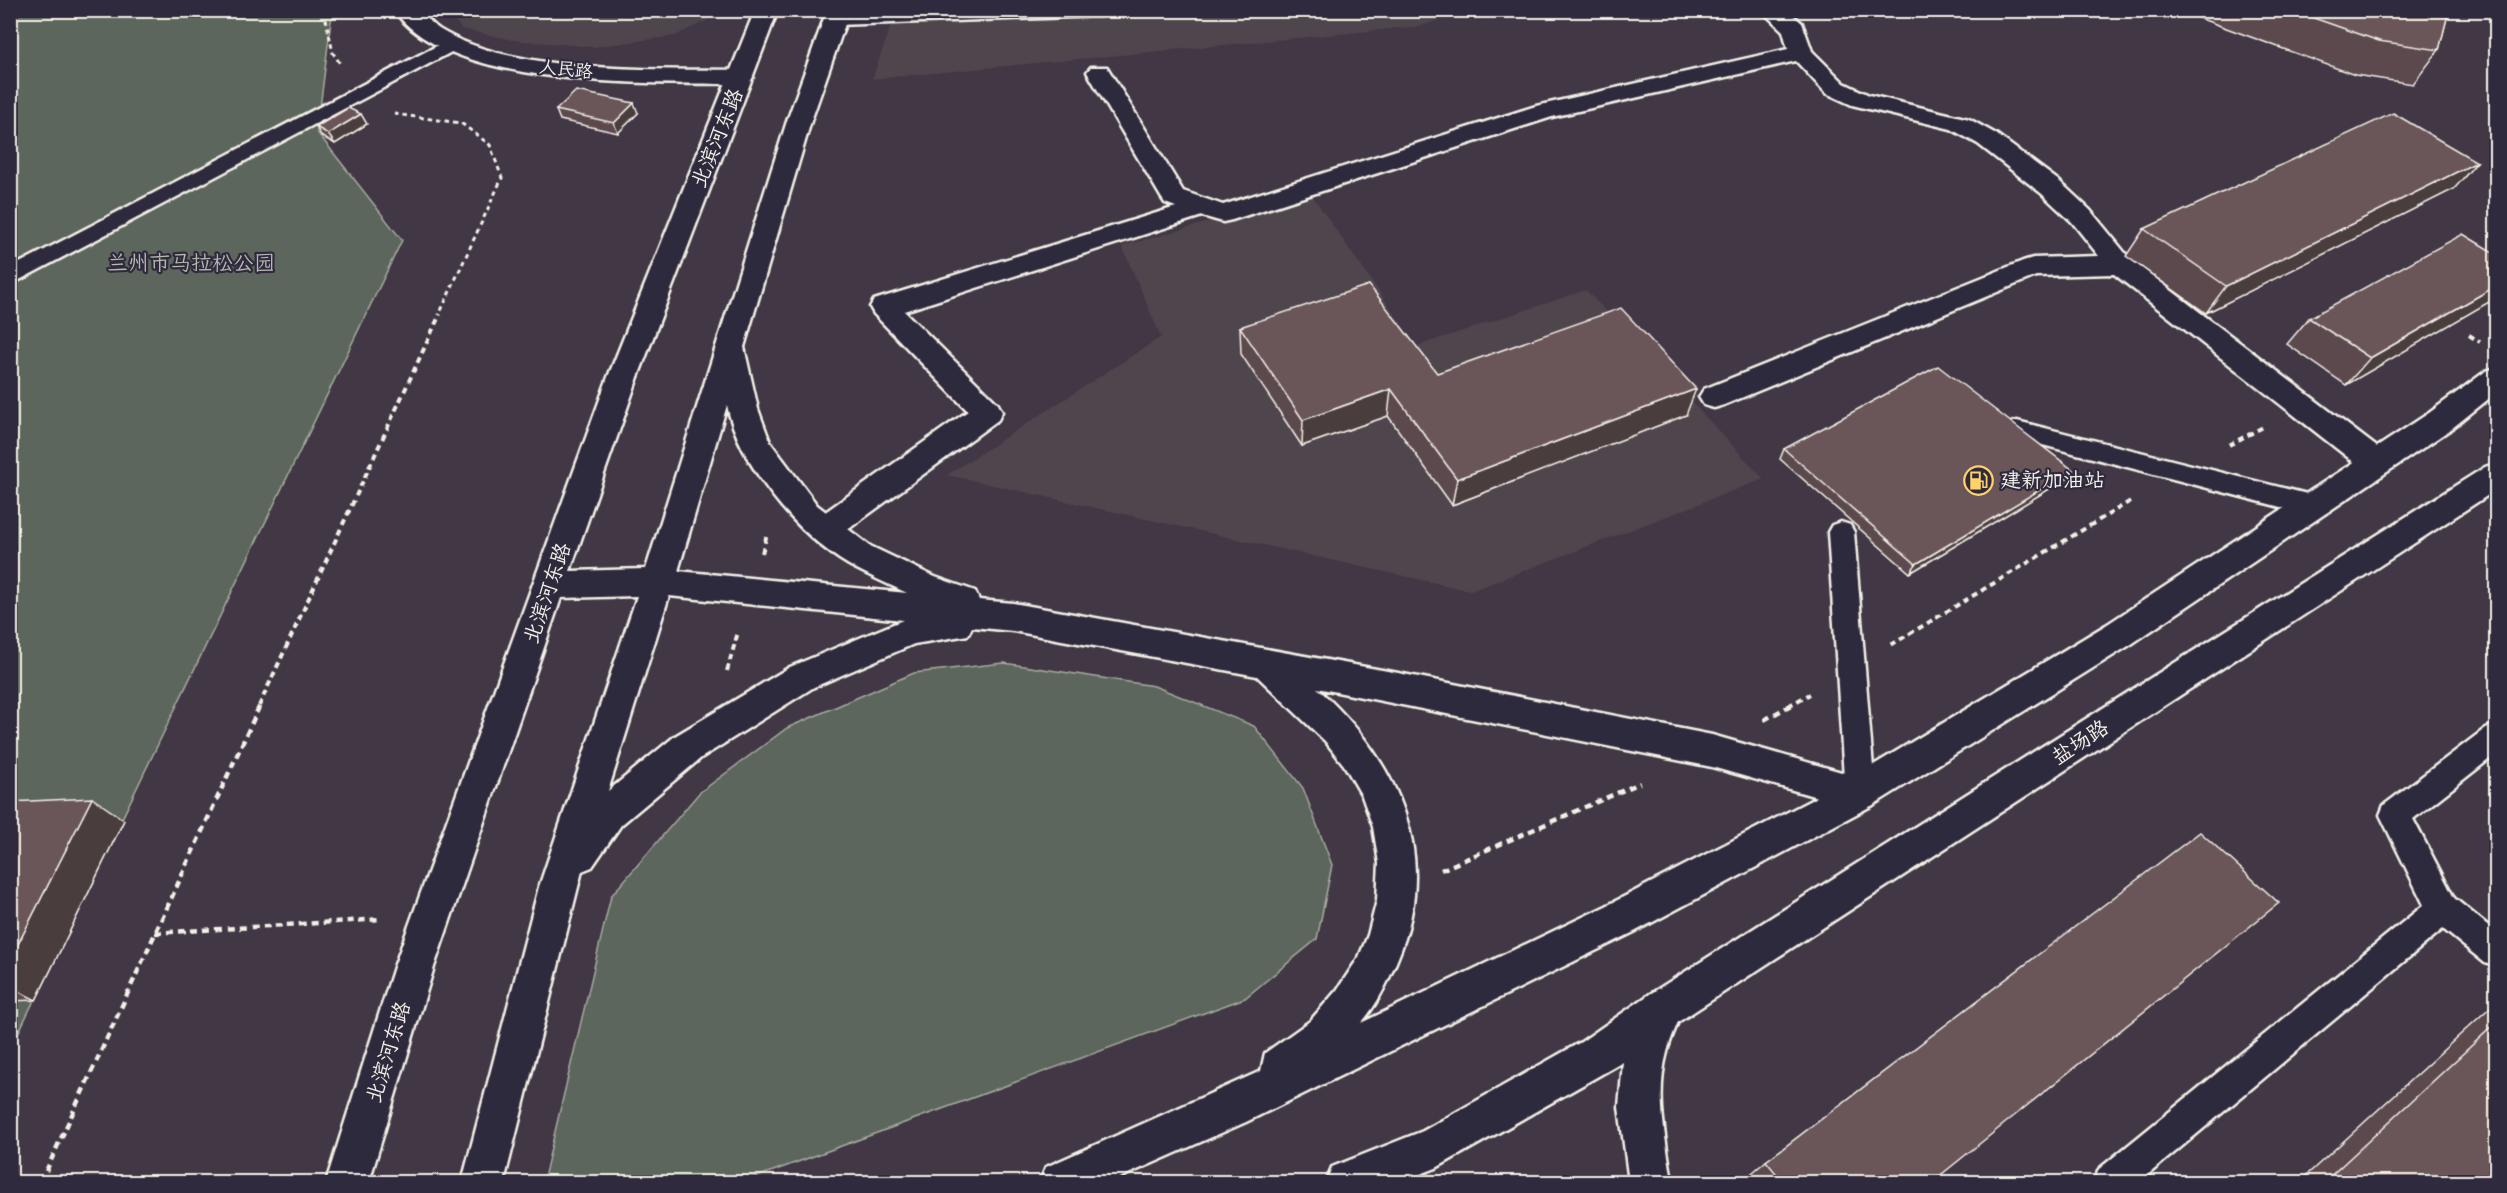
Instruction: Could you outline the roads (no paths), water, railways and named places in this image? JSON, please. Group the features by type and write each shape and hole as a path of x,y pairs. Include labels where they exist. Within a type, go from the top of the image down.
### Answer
{"main road":[{"name":"人民路","path":"405,10 415,24 452,44 496,58 547,68 620,75 741,77"},
{"name":"北滨河东路","path":"347,1182 433,916 623,377 767,10"},
{"path":"1772,10 1794,28 1801,53 1835,87 1861,100 1960,124 1987,139 2050,187 2081,216 2120,265 2375,462"},
{"path":"483,1182 558,887 657,582 799,121 837,15"},
{"path":"1099,72 1174,197 1223,214 1545,111 1801,53"},
{"path":"825,529 987,412 885,307 1203,207"},
{"path":"1714,397 2033,267 2120,265"},
{"path":"730,346 743,409 756,446 806,514 859,555 924,586 1013,617"},
{"path":"1060,1182 1180,1130 1620,919 1860,793 2118,635 2375,462 2440,421 2496,378"},
{"name":"盐场路","path":"1347,1182 1436,1147 1596,1057 1664,1008 2496,475"},
{"path":"550,585 657,582 1013,617 1270,667 1393,687 1712,752 1860,793"},
{"path":"558,887 608,813 688,747 802,677 910,631 1013,617"},
{"path":"1180,1130 1277,1070 1323,1035 1358,993 1389,936 1398,888 1396,834 1380,791 1356,753 1325,716 1270,667"},
{"path":"1651,1182 1644,1146 1640,1090 1644,1059 1664,1008"}],"lane":[{"path":"837,15 1101,10"},
{"path":"10,278 452,44"},
{"path":"2017,430 2311,505"},
{"path":"1841,532 1860,793"},
{"path":"2496,736 2395,815 2443,909 2496,952"},
{"path":"2112,1182 2443,909"}],"place":[{"name":"建新加油站","path":"1979,480"}],"park label":[{"name":"兰州市马拉松公园","path":"191,263"}]}
